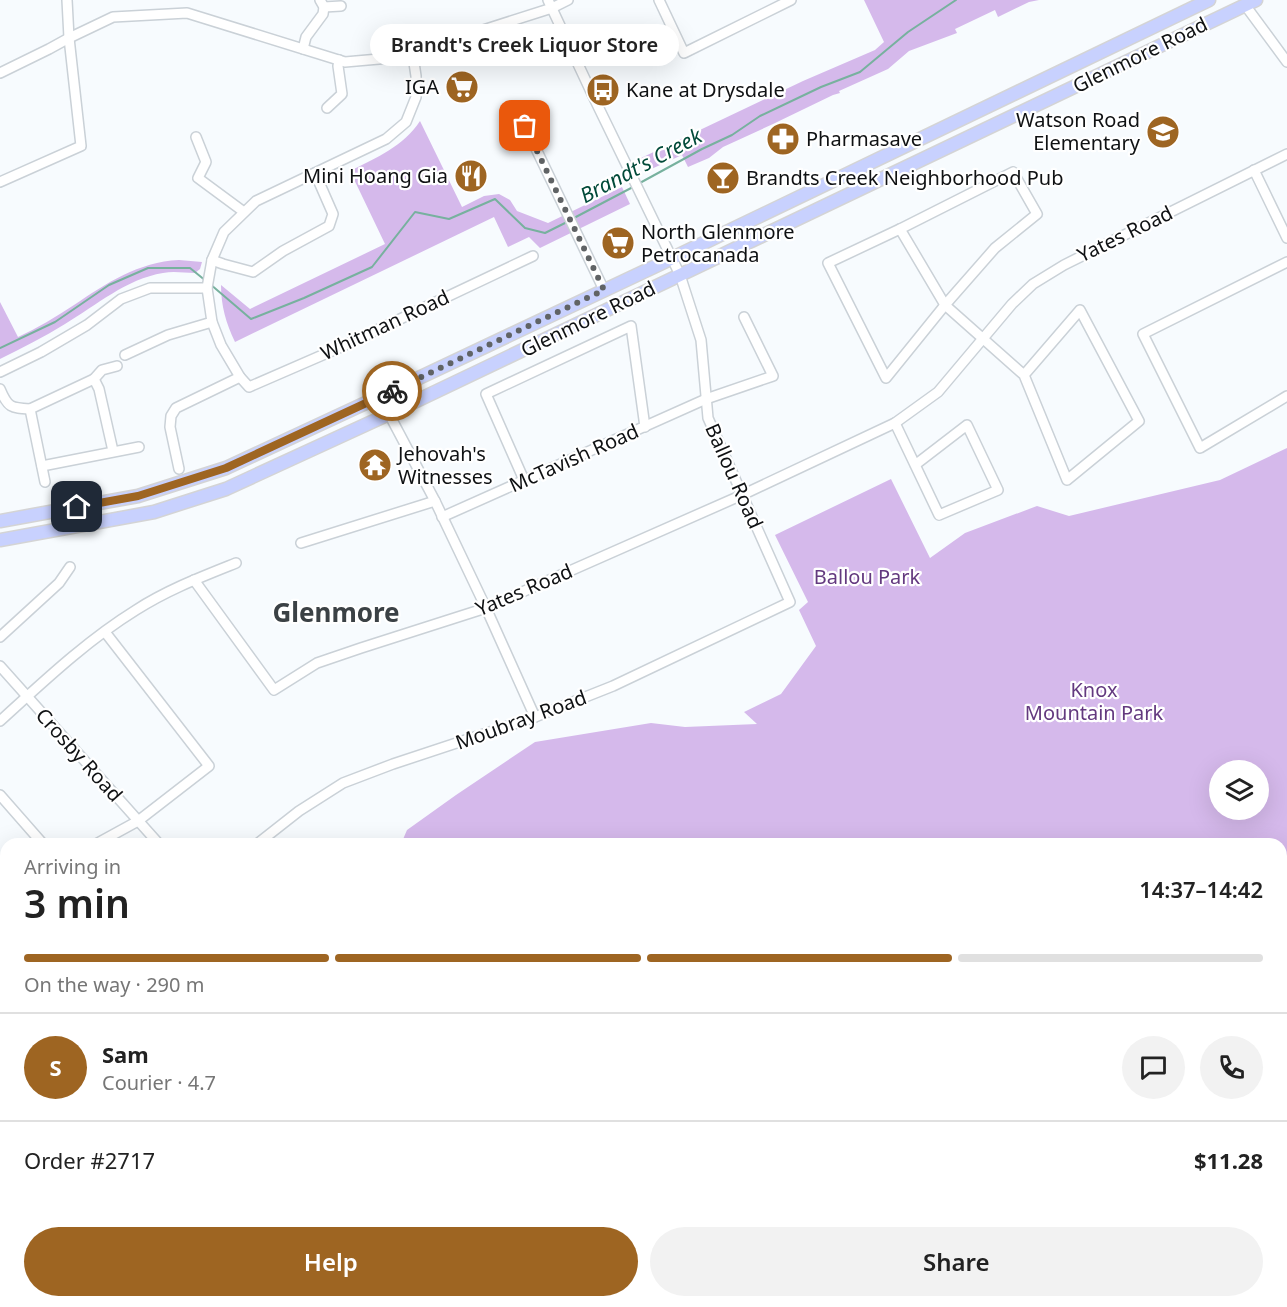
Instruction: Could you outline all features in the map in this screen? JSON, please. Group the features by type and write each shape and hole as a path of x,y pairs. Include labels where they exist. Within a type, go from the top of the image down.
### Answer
{"main road":[{"name":"Glenmore Road","path":"0,521 138,496 226,468 1209,0"},
{"name":"Glenmore Road","path":"0,540 154,512 226,489 389,414 1251,3"}],"street":[{"path":"0,182 81,146 67,0"},
{"path":"0,73 114,17 188,13 345,62 413,56 550,4 568,0"},
{"path":"659,0 684,52 791,0"},
{"path":"1251,3 1287,62"},
{"path":"303,49 306,37 323,14 322,4 341,6"},
{"name":"Ballou Road","path":"550,4 680,275 701,340 708,418 790,602"},
{"path":"178,469 170,427 171,416 176,408 240,376 221,345 212,322 207,288 213,260 224,232 256,201 386,139 406,122 416,97 413,56"},
{"path":"327,108 342,94 339,60"},
{"path":"525,126 604,290"},
{"path":"195,137 206,162 198,178 244,212"},
{"name":"Yates Road","path":"194,580 274,690 317,663 486,608 742,495 895,423 938,392 1012,304 1033,284 1064,265 1287,154"},
{"path":"1254,170 1287,238"},
{"path":"1013,172 1037,214 995,248 945,305 886,378 828,263 1013,172"},
{"path":"213,260 253,272 283,251 329,226 333,214 315,173"},
{"path":"900,229 945,305 1024,375 1067,480 1139,421 1080,310 1024,375"},
{"name":"Whitman Road","path":"240,376 249,387 341,347 533,256"},
{"path":"1287,262 1143,334 1200,448 1287,396"},
{"path":"0,372 41,352 87,325 121,298 150,288 207,288"},
{"name":"McTavish Road","path":"442,517 706,399 773,376 744,317"},
{"path":"125,355 168,335 212,322"},
{"path":"524,480 486,394 631,326 645,427"},
{"path":"0,389 5,402 12,408 30,409 94,379 102,370 117,366"},
{"path":"94,379 99,389 113,452"},
{"path":"30,409 45,482"},
{"path":"389,414 435,501 535,717"},
{"path":"895,423 915,465 939,515 998,490 967,425 915,465"},
{"path":"42,466 139,447"},
{"path":"301,543 435,501"},
{"path":"0,721 84,647 135,610 177,587 236,562"},
{"path":"0,637 59,583 70,567"},
{"name":"Moubray Road","path":"264,838 298,811 343,783 535,717 613,686 790,602"},
{"path":"105,632 209,766 138,821 107,838"},
{"name":"Crosby Road","path":"0,666 154,838"},
{"path":"0,795 38,838"}],"green space":[{"path":"864,0 1039,0 1029,2 998,17 995,10 955,29 957,33 909,51 888,69 723,147 709,158 688,167 682,155 647,171 641,158 803,81 875,50 884,42"},
{"path":"420,121 462,207 484,196 499,194 510,200 517,211 548,223 622,187 630,204 540,248 529,237 508,247 494,217 235,342 225,314 221,285 250,309 385,244 350,171 398,145"},
{"path":"179,260 202,262 200,269 195,273 163,273 149,276 124,287 57,329 0,359 0,302 18,337 136,269"},
{"name":"Knox Mountain Park","path":"1287,448 1287,838 404,838 407,830 535,742 651,723 685,727 757,724 744,712 781,694 816,646 799,610 808,602 775,535 891,479 930,558 965,533 1037,506 1069,516 1220,480"}],"waterway":[{"name":"Brandt's Creek","path":"638,184 732,135 760,116 821,87 860,72 908,32 956,0"},
{"name":"Brandt's Creek","path":"572,219 633,187"},
{"name":"Brandt's Creek","path":"210,284 251,319 372,267 415,212 449,219 495,199 525,228 545,233 567,222"},
{"name":"Brandt's Creek","path":"0,348 55,322 109,285 148,268 190,268 206,281"}],"way so far":[{"path":"392,391 604,290 525,126"}],"place":[{"name":"IGA","path":"462,87"},
{"name":"Kane at Drysdale","path":"603,90"},
{"name":"Brandt's Creek Liquor Store","path":"525,126"},
{"name":"Watson Road Elementary","path":"1163,132"},
{"name":"Pharmasave","path":"783,139"},
{"name":"Mini Hoang Gia","path":"471,176"},
{"name":"Brandts Creek Neighborhood Pub","path":"723,178"},
{"name":"North Glenmore Petrocanada","path":"618,243"},
{"name":"Jehovah's Witnesses","path":"375,465"}],"district":[{"name":"Glenmore","path":"336,613"}],"route":[{"path":"77,507 138,496 226,468 392,391"}],"park label":[{"name":"Ballou Park","path":"867,577"}]}
